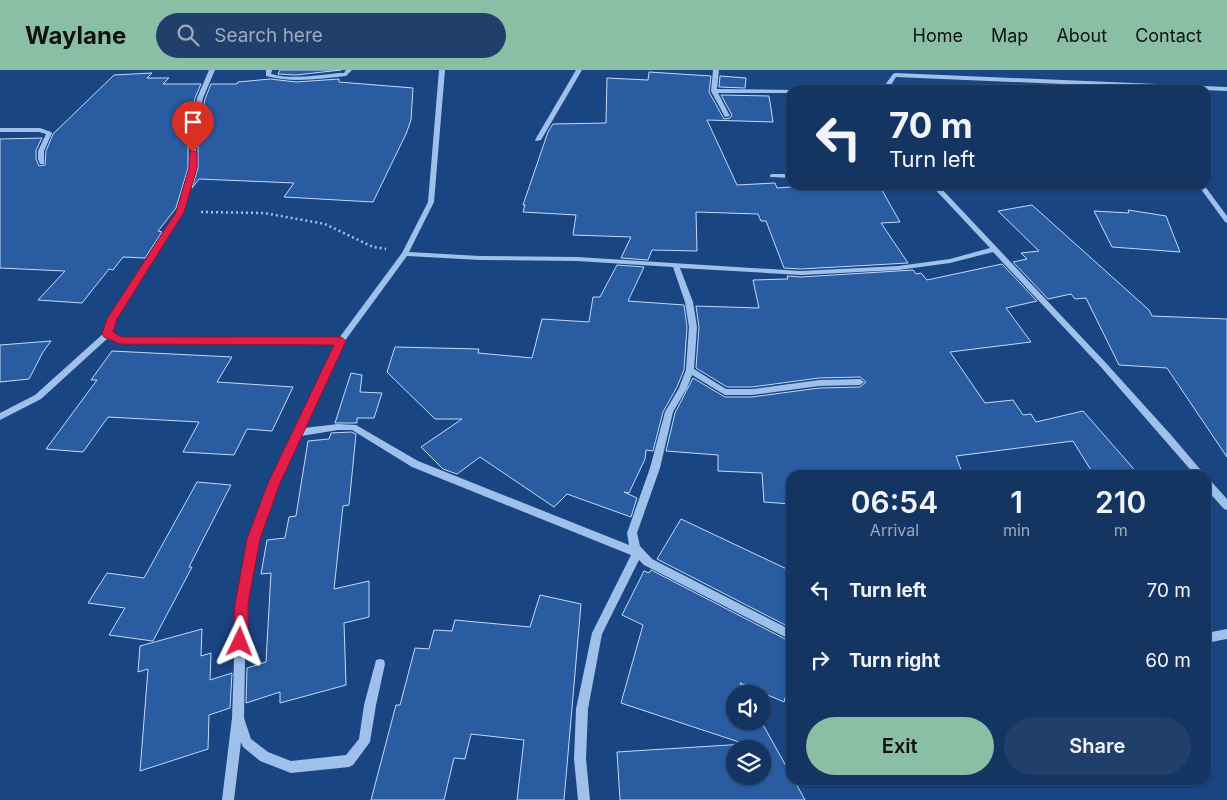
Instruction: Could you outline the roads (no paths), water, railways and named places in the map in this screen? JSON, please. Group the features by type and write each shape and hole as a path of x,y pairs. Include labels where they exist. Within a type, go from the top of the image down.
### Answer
{"street":[{"path":"0,417 38,396 107,334 112,319 180,212 193,168 193,135 200,98 212,70"},
{"path":"269,70 268,75 279,77 346,74 349,70"},
{"path":"228,800 238,718 242,604 254,539 274,483 341,341 405,254 431,202 442,70"},
{"path":"538,140 579,70"},
{"path":"716,70 714,91 727,116"},
{"path":"888,85 894,72 1092,85"},
{"path":"1211,89 1227,89"},
{"path":"714,91 786,91"},
{"path":"0,130 40,130 49,133 42,148 40,158 42,163"},
{"path":"772,176 786,176"},
{"path":"939,190 1062,318 1154,420 1196,470"},
{"path":"1205,190 1227,221"},
{"path":"405,254 480,258 577,259 676,267 801,273 898,268 933,263 995,249"},
{"path":"637,552 632,542 632,533 655,468 669,412 683,388 690,370 693,327 689,302 676,267"},
{"path":"107,334 120,340 341,341"},
{"path":"690,370 725,392 752,392 819,383 860,382"},
{"path":"297,433 338,427 353,427 415,464 637,552 648,562 786,632"},
{"path":"1211,488 1227,506"},
{"path":"584,800 580,759 582,709 597,632 637,552"},
{"path":"1211,637 1227,634"},
{"path":"238,718 247,743 264,757 291,767 349,761 364,742 370,705 380,664"}]}
